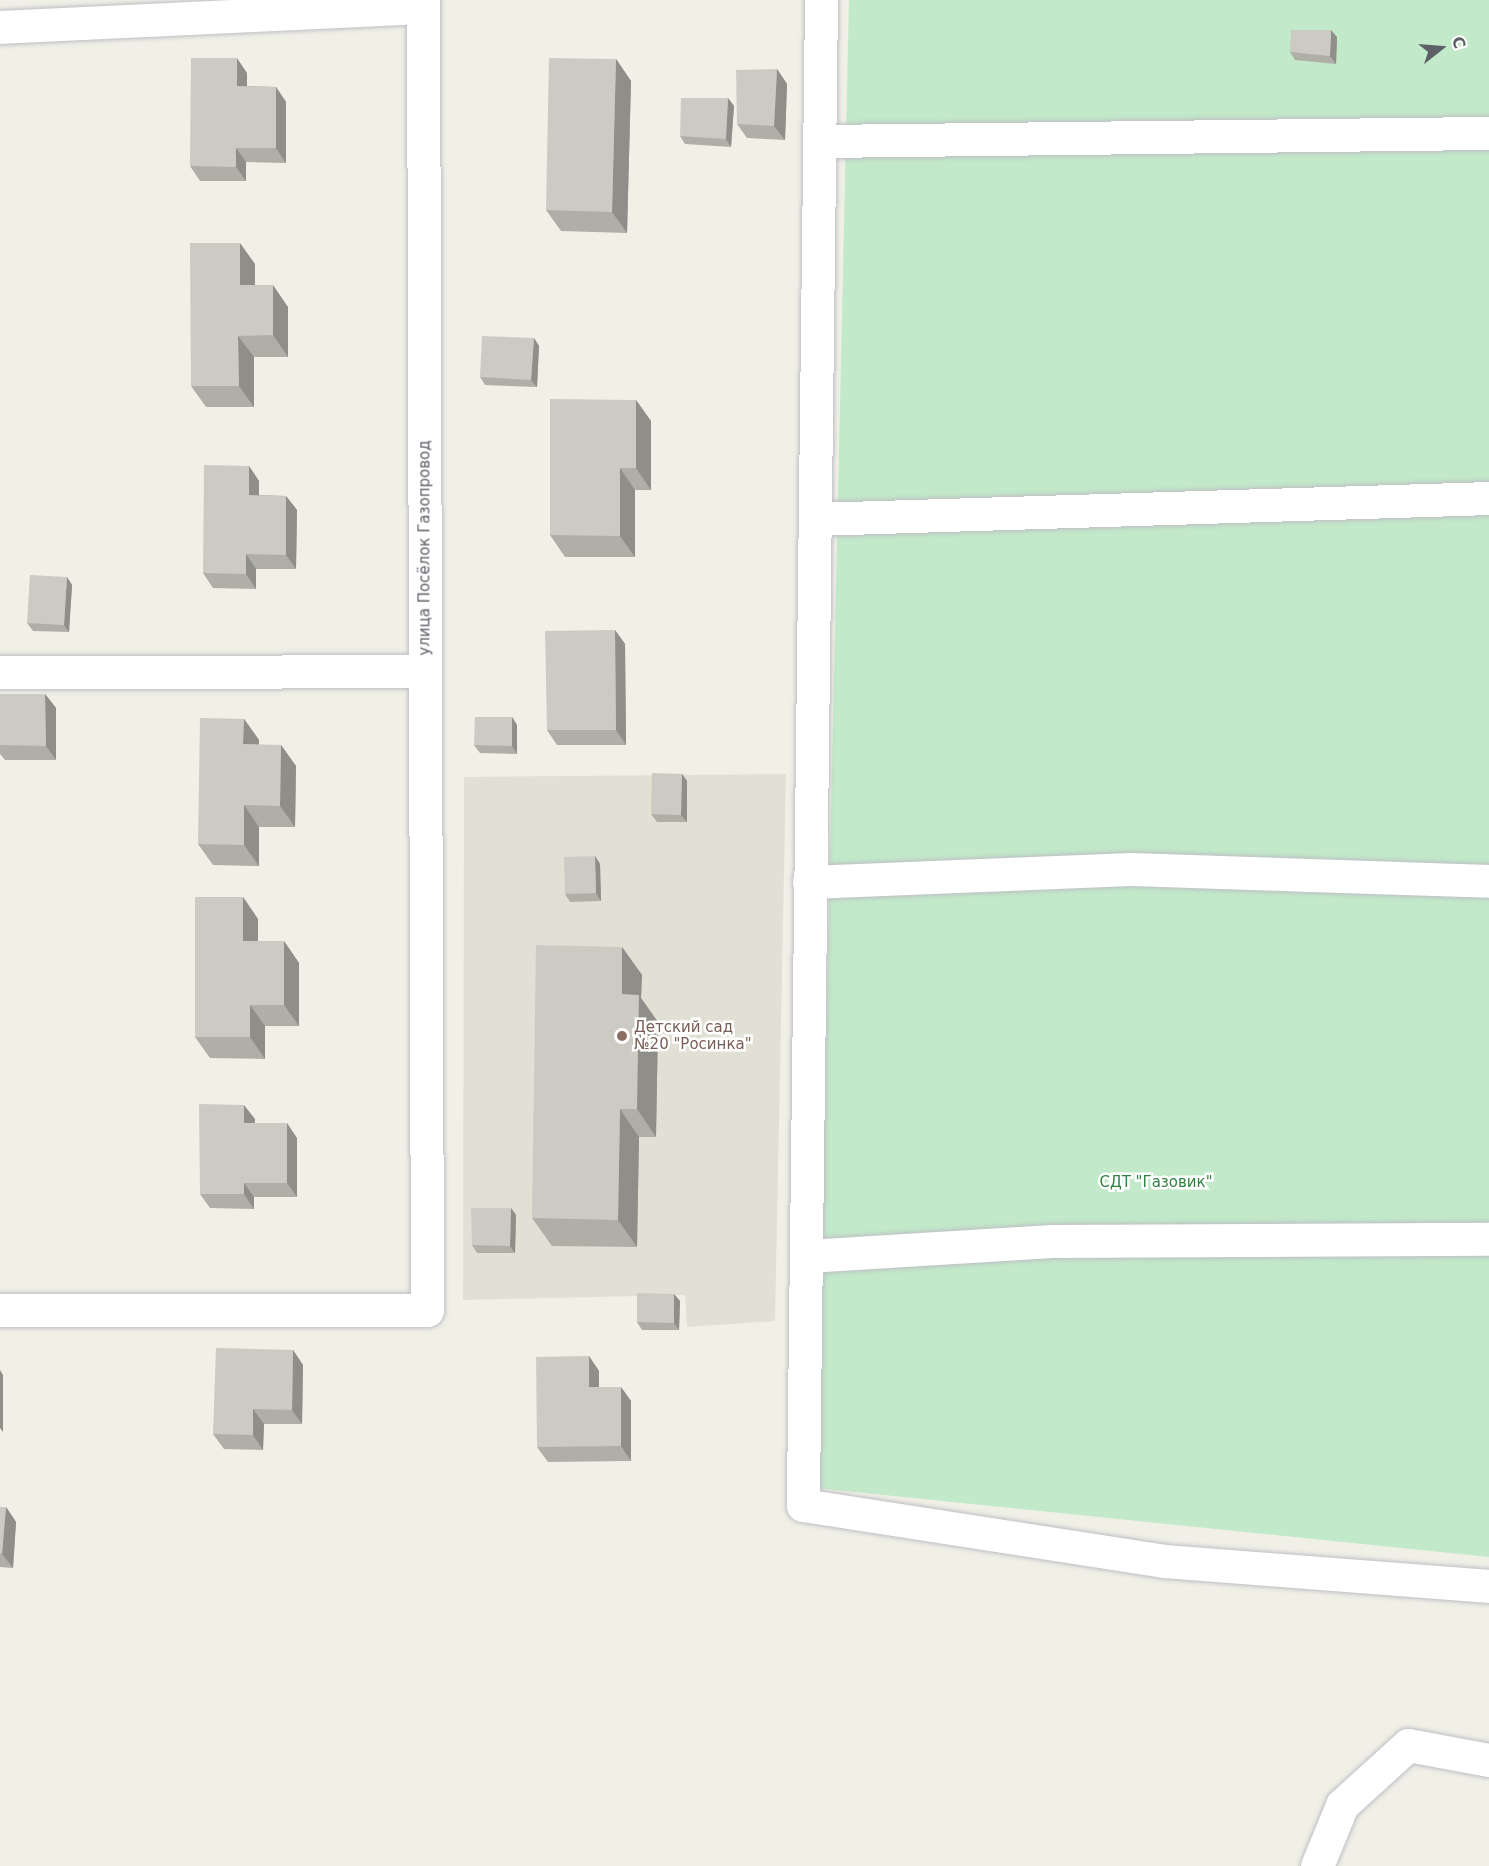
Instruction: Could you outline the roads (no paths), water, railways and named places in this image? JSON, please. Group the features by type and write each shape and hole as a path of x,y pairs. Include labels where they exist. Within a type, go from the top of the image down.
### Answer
{"street":[{"path":"821,0 803,1505 1164,1561 1489,1586"},
{"path":"0,27 423,4"},
{"name":"улица Посёлок Газопровод","path":"0,672 425,671 423,4"},
{"path":"821,141 1489,133"},
{"path":"815,519 1489,498"},
{"path":"0,1310 427,1310 425,671"},
{"path":"809,882 1131,869 1489,880"},
{"path":"807,1256 1052,1241 1489,1239"},
{"path":"1317,1866 1342,1805 1408,1745 1489,1760"}],"place":[{"name":"Детский сад №20 \"Росинка\"","path":"622,1036"}],"park label":[{"name":"СДТ \"Газовик\"","path":"1156,1183"}]}
